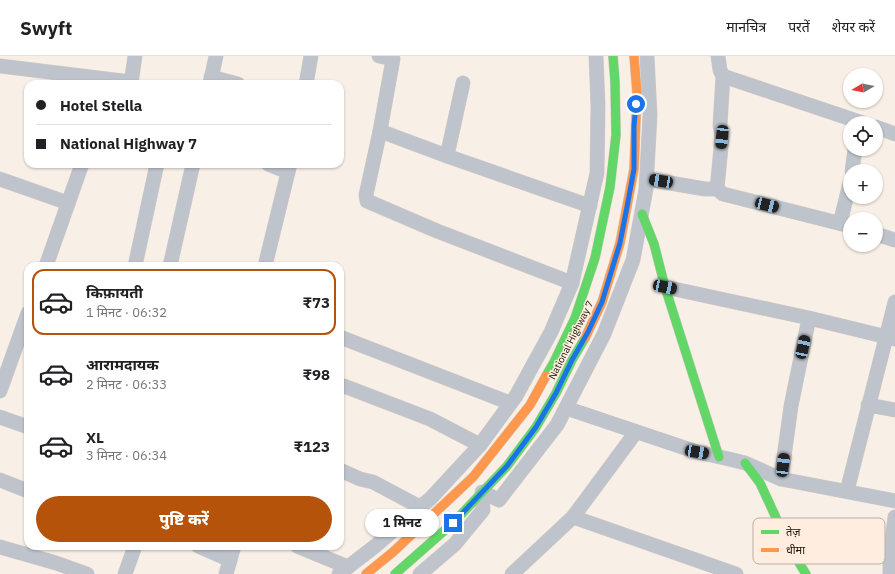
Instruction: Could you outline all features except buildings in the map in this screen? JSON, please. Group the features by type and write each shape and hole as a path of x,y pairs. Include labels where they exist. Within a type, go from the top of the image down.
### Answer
{"main road":[{"path":"366,574 394,552 473,477 530,405 554,362 575,318 595,258 610,187 616,134 613,56"},
{"name":"National Highway 7","path":"395,574 453,523 507,466 536,427 556,393 602,302 620,243 634,169 634,126 637,93 634,56"},
{"path":"642,214 654,244 665,287 720,457"},
{"path":"745,463 760,483 776,518"},
{"path":"800,564 806,574"}],"street":[{"path":"131,80 135,56"},
{"path":"211,80 216,56"},
{"path":"307,80 311,56"},
{"path":"378,56 393,59 380,131 366,195 367,201 437,231 572,283"},
{"path":"305,550 343,570 374,548 432,498 480,445 516,396 551,332 572,283 597,173 598,106 596,56"},
{"path":"420,574 455,544 482,510 482,492 499,500 557,425 604,334 633,260 646,189 650,115 647,56"},
{"path":"717,189 722,137 720,125 723,76 720,70 718,56"},
{"path":"0,66 108,80"},
{"path":"723,76 843,117"},
{"path":"447,156 463,83"},
{"path":"883,130 895,134"},
{"path":"380,131 590,206"},
{"path":"47,262 81,168"},
{"path":"136,262 156,168"},
{"path":"171,262 192,168"},
{"path":"266,262 289,168"},
{"path":"0,179 68,203"},
{"path":"647,179 717,189 723,194 843,224"},
{"path":"883,236 895,240"},
{"path":"665,287 809,318 890,338"},
{"path":"847,491 868,405 890,338 895,302"},
{"path":"781,480 791,406 809,318"},
{"path":"0,391 24,324"},
{"path":"344,339 510,404"},
{"path":"344,386 430,419 480,445"},
{"path":"868,405 895,410"},
{"path":"566,408 697,452 745,463 781,480 895,501"},
{"path":"0,417 24,426"},
{"path":"512,574 573,517 636,432"},
{"path":"344,472 360,479 373,482 420,507"},
{"path":"0,480 24,489"},
{"path":"573,517 736,574"},
{"path":"890,574 890,555 895,517"},
{"path":"0,547 56,563 87,574"},
{"path":"125,574 134,550"},
{"path":"207,550 230,560"},
{"path":"226,574 233,550"}],"traffic: fast":[{"path":"546,376 575,318 595,258 610,187 616,135 613,56"},
{"path":"642,214 654,244 665,287 719,457"},
{"path":"395,574 453,523 507,466 536,427 585,338"},
{"path":"745,463 760,483 776,518"},
{"path":"800,564 806,574"}],"traffic: slow":[{"path":"585,338 602,302 620,243 634,169 637,93 634,56"},
{"path":"366,574 393,552 473,477 530,405 546,376"}],"route":[{"path":"453,523 507,466 536,427 556,393 602,302 620,243 634,169 634,126 636,104"}]}
